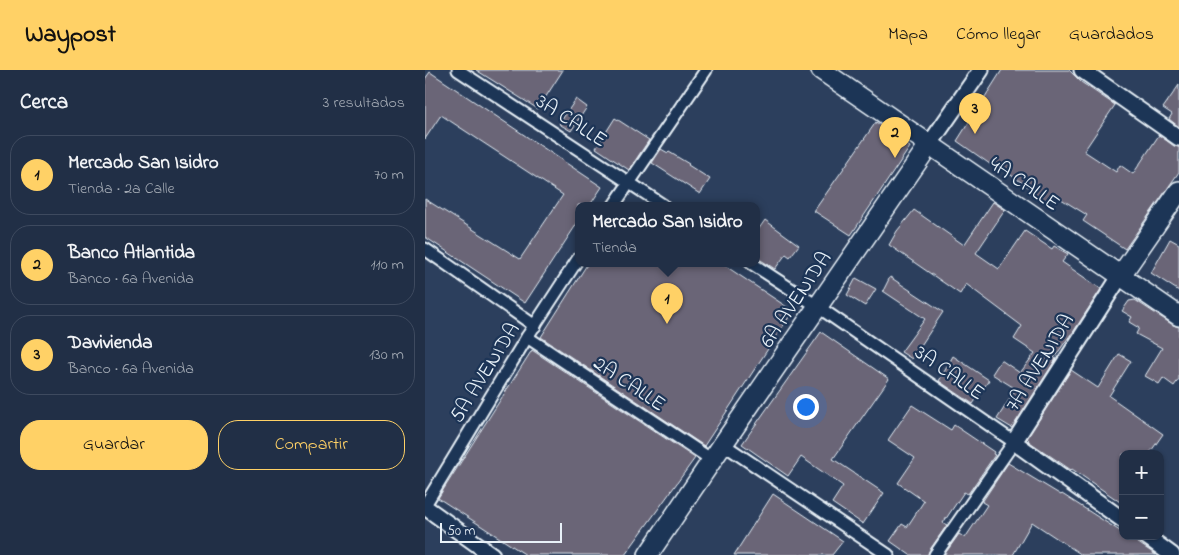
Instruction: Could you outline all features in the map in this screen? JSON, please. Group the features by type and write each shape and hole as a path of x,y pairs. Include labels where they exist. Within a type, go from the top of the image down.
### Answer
{"street":[{"name":"3A CALLE","path":"458,70 659,202"},
{"path":"616,202 705,70"},
{"name":"4A CALLE","path":"821,70 1179,316"},
{"name":"6A AVENIDA","path":"648,555 817,306 981,70"},
{"path":"1082,70 1179,138"},
{"name":"7A AVENIDA","path":"935,555 1015,442 1121,276 1179,191"},
{"path":"425,250 535,326"},
{"name":"5A AVENIDA","path":"425,506 527,337 575,264"},
{"name":"3A CALLE","path":"757,267 1015,442 1119,517"},
{"name":"2A CALLE","path":"527,337 712,460"},
{"path":"723,444 888,555"},
{"path":"425,506 492,555"},
{"path":"1151,540 1172,555"}],"building":[{"path":"476,70 563,70 538,109"},
{"path":"1002,70 1069,70 1081,82 1115,105 1084,151 1116,172 1120,165 1133,174 1159,135 1174,146 1179,147 1179,172 1125,249 1083,221 1087,215 1053,194 1046,203 1028,192 1030,188 999,167 997,169 957,141"},
{"path":"430,72 602,187 592,202 575,202 575,227 525,303 425,237 425,199 520,259 563,195 441,115 425,139 425,79"},
{"path":"1179,85 1179,127 1169,119 1172,114 1163,108"},
{"path":"576,99 587,107 571,131 559,124"},
{"path":"615,118 649,140 629,170 596,148"},
{"path":"876,122 910,147 851,235 814,211"},
{"path":"661,149 689,164 710,179 700,194 652,163"},
{"path":"993,202 1005,210 976,253 999,269 1025,231 1052,249 1054,246 1068,254 1062,262 1101,289 1054,358 1056,359 1012,428 997,419 1016,389 992,374 1001,360 1020,373 1035,353 1014,339 1022,326 966,284 960,294 889,245 897,231 914,210 964,245"},
{"path":"765,220 799,245 790,257 786,254 775,269 760,260 760,227"},
{"path":"1170,239 1179,244 1179,291 1151,273"},
{"path":"585,267 727,267 793,311 704,446 541,337"},
{"path":"890,277 943,312 912,359 901,352 925,319 883,291"},
{"path":"856,278 876,289 865,306 847,295"},
{"path":"1135,300 1179,327 1179,379 1174,386 1163,378 1159,384 1145,376 1162,348 1136,334 1139,328 1129,322 1132,317 1122,311 1129,301"},
{"path":"821,332 889,379 833,459 884,493 863,524 832,503 843,486 801,457 788,476 742,444"},
{"path":"532,350 695,458 625,555 526,555 438,498"},
{"path":"1119,354 1131,361 1109,396 1163,434 1152,450 1119,450 1119,501 1028,441 1027,438 1071,370 1098,388"},
{"path":"953,356 989,380 973,404 939,381"},
{"path":"912,405 951,430 954,425 994,452 993,454 995,455 968,494 964,492 943,523 947,525 928,555 910,555 890,541 902,524 907,527 924,501 898,483 915,458 888,440"},
{"path":"1008,463 1062,494 1119,530 1119,540 1134,540 1156,555 1082,555 1032,522 1013,555 944,555 959,534 965,538 987,505 982,502"},
{"path":"773,494 843,541 832,555 734,555"}],"place":[{"name":"Davivienda","path":"975,134"},
{"name":"Banco Atlantida","path":"895,158"},
{"name":"Mercado San Isidro","path":"667,324"}]}
